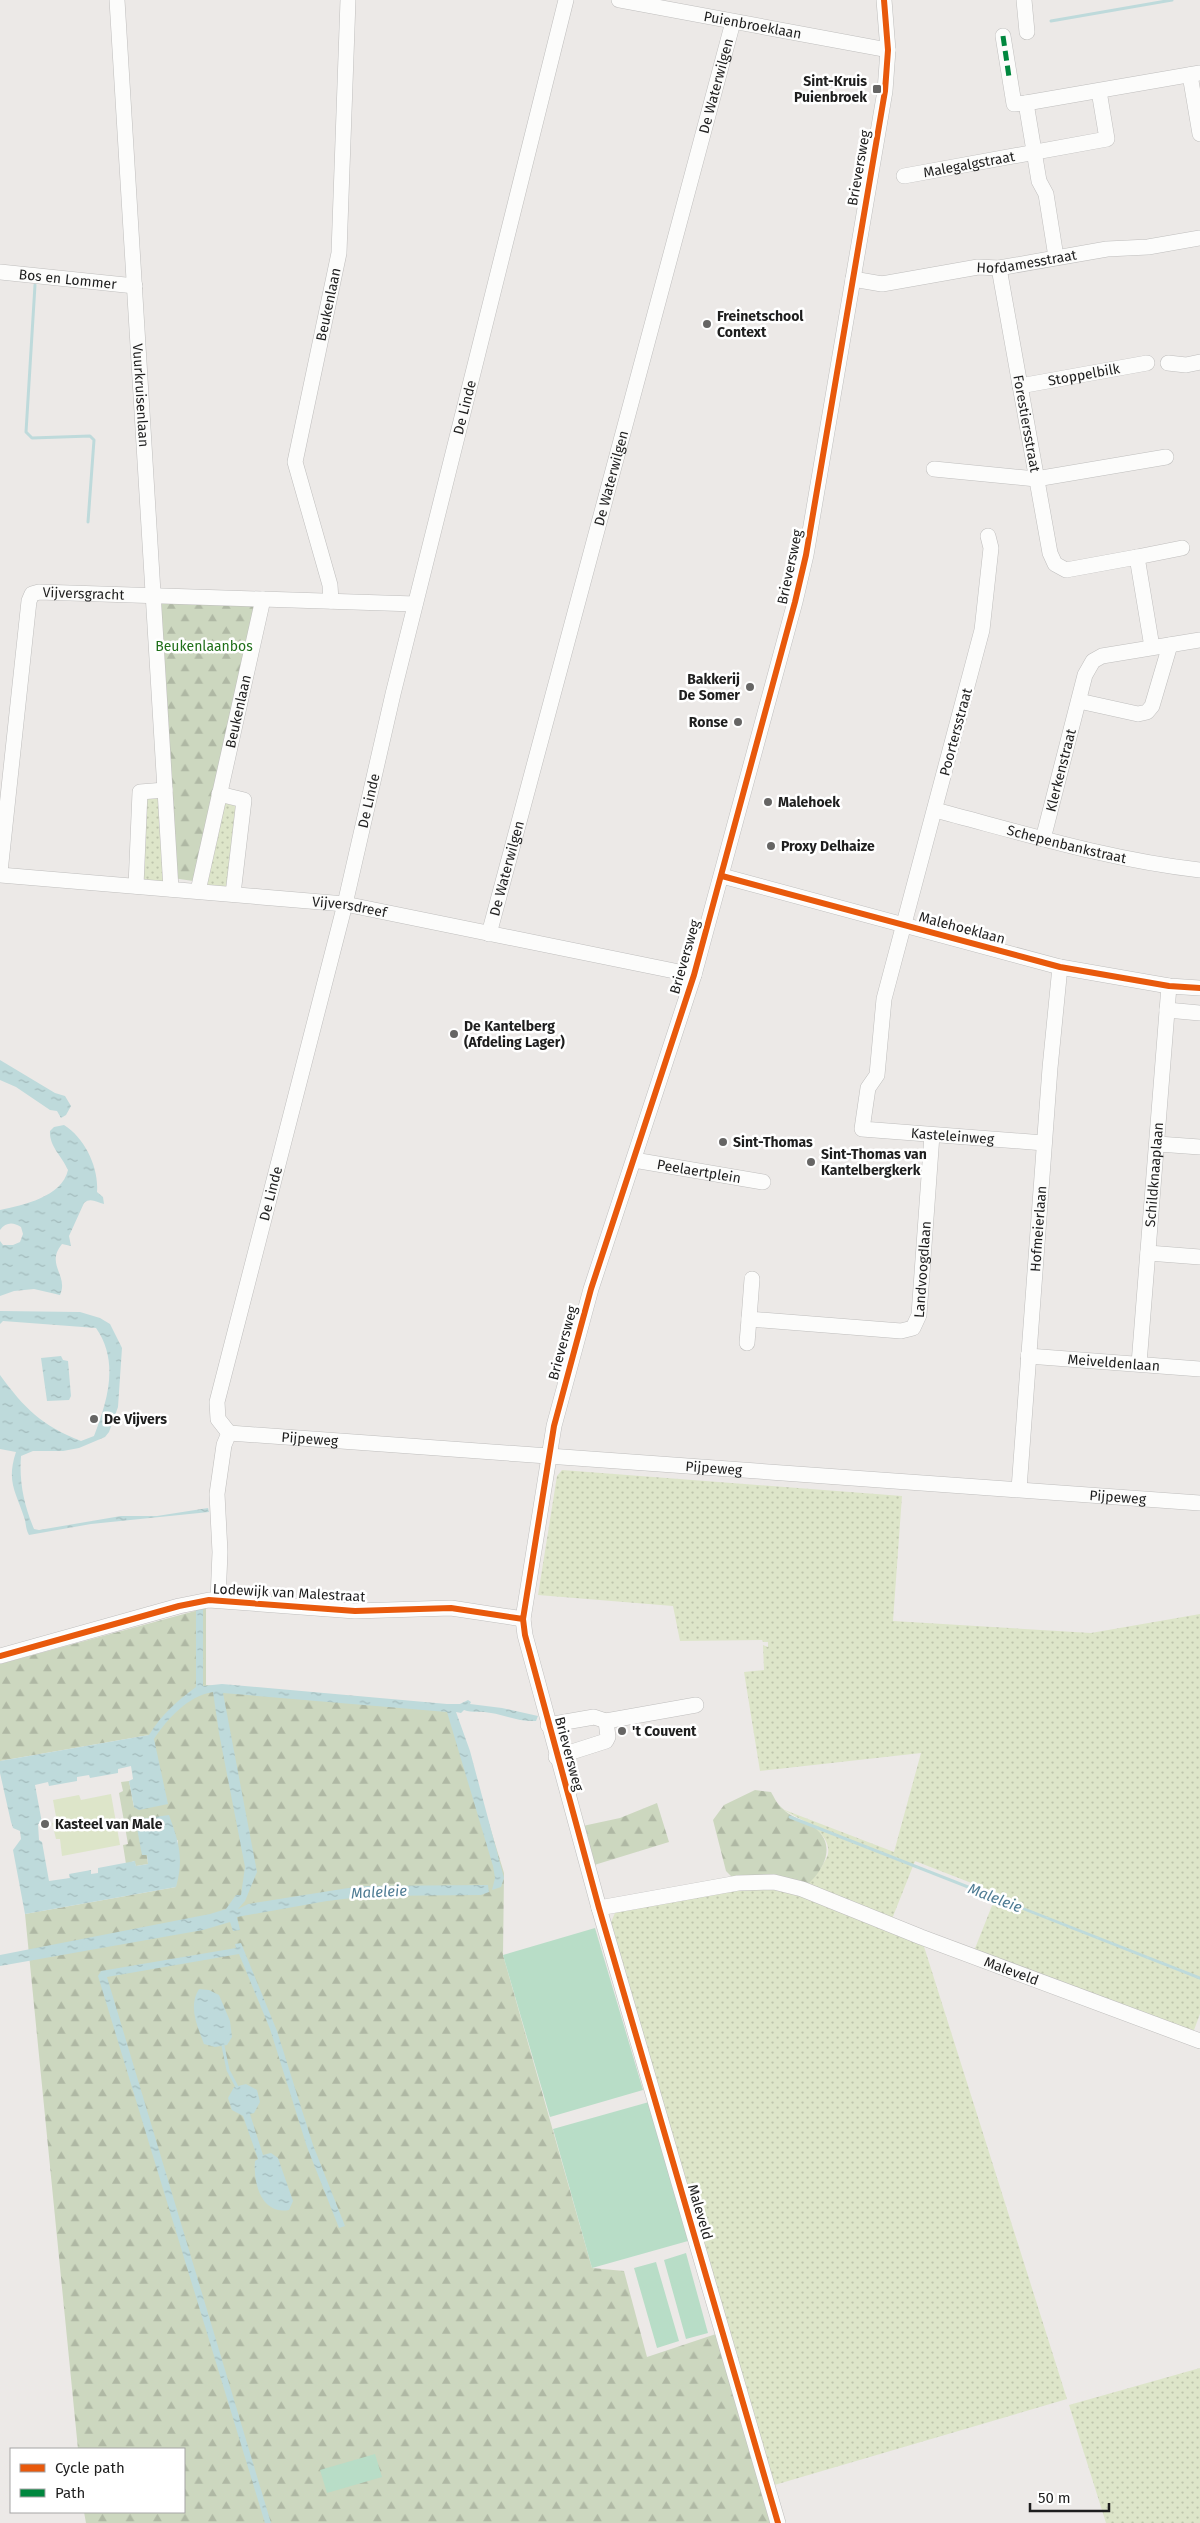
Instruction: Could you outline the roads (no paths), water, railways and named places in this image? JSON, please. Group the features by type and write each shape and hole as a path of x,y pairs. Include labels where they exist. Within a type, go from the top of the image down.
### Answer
{"street":[{"name":"Vuurkruisenlaan","path":"117,0 171,889"},
{"name":"Beukenlaan","path":"331,602 330,585 295,462 339,253 348,0"},
{"name":"De Linde","path":"229,1433 218,1419 218,1402 345,904 415,604 566,0"},
{"name":"Puienbroeklaan","path":"619,0 888,50"},
{"name":"Brieversweg","path":"599,1908 556,1757 522,1619 549,1454 591,1289 694,975 722,876 806,555 883,100 888,50 884,0"},
{"path":"1024,0 1027,32"},
{"name":"De Waterwilgen","path":"489,934 733,22"},
{"path":"1003,36 1014,104 1195,74 1200,134"},
{"name":"Malegalgstraat","path":"904,176 1107,139 1099,91"},
{"path":"1026,103 1039,181 1046,194 1056,257"},
{"name":"Hofdamesstraat","path":"853,279 882,284 978,267 999,268 1107,248 1148,247 1200,238"},
{"name":"Forestiersstraat","path":"999,268 1036,479 1050,553 1055,564 1066,570 1137,557"},
{"name":"Bos en Lommer","path":"0,272 135,286"},
{"path":"1168,363 1186,365 1200,362"},
{"name":"Stoppelbilk","path":"1020,386 1147,363"},
{"path":"934,469 1036,479 1166,457"},
{"name":"Poortersstraat","path":"862,1129 868,1088 877,1075 884,999 982,630 991,548 988,536"},
{"path":"1152,646 1137,557 1182,548"},
{"name":"Vijversgracht","path":"0,873 28,611 32,594 39,592 415,604"},
{"name":"Beukenlaan","path":"198,891 263,599"},
{"name":"Klerkenstraat","path":"1043,839 1085,675 1093,661 1102,656 1152,646 1200,640"},
{"path":"1079,701 1138,714 1146,712 1152,706 1170,645"},
{"path":"136,886 140,792 165,790"},
{"path":"219,794 244,800 233,894"},
{"name":"Schepenbankstraat","path":"935,810 1129,860 1200,870"},
{"name":"Vijversdreef","path":"0,873 345,904 694,975"},
{"name":"Malehoeklaan","path":"722,876 1060,967 1169,986 1200,988"},
{"name":"Hofmeierlaan","path":"1019,1489 1044,1143 1060,967"},
{"name":"Schildknaaplaan","path":"1139,1364 1158,1144 1169,986"},
{"path":"1166,1010 1200,1012"},
{"name":"Kasteleinweg","path":"862,1129 1044,1143"},
{"name":"Landvoogdlaan","path":"749,1319 901,1331 913,1328 919,1315 932,1135"},
{"path":"1158,1144 1200,1147"},
{"name":"Peelaertplein","path":"634,1160 763,1182"},
{"path":"1148,1253 1200,1257"},
{"path":"747,1343 752,1279"},
{"name":"Meiveldenlaan","path":"1028,1356 1200,1369"},
{"path":"218,1600 220,1558 216,1500 224,1445 229,1433"},
{"name":"Pijpeweg","path":"229,1433 549,1454 1200,1503"},
{"name":"Lodewijk van Malestraat","path":"0,1656 199,1601 218,1600 354,1611 451,1608 522,1619"},
{"path":"548,1725 594,1717 606,1721 696,1705"},
{"path":"556,1757 606,1740 608,1737 606,1721"},
{"name":"Maleveld","path":"778,2523 599,1908 738,1883 774,1882 802,1889 922,1937 1200,2041"}],"water":[{"path":"0,1060 55,1093 65,1096 71,1106 66,1115 61,1118 57,1111 50,1110 16,1087 0,1080"},
{"path":"64,1125 72,1131 89,1154 96,1173 97,1192 103,1197 104,1204 92,1200 84,1203 69,1236 71,1246 62,1244 57,1251 56,1264 62,1282 60,1295 34,1289 14,1291 0,1296 0,1241 3,1245 13,1245 20,1242 23,1234 21,1227 15,1224 7,1224 0,1230 0,1210 30,1202 50,1193 58,1187 68,1170 54,1146 50,1131 54,1127"},
{"path":"0,1311 80,1312 100,1318 110,1324 122,1348 118,1407 109,1432 105,1437 79,1448 63,1451 33,1451 21,1456 23,1493 34,1529 39,1530 121,1516 157,1516 208,1508 209,1512 91,1524 29,1535 13,1487 12,1471 16,1452 0,1449 0,1375 26,1407 35,1415 55,1429 81,1441 94,1436 103,1410 109,1382 108,1354 96,1328 3,1321 0,1324"},
{"path":"61,1356 63,1360 68,1361 71,1396 69,1400 47,1401 41,1358"},
{"path":"200,1606 203,1609 203,1686 222,1684 447,1704 460,1704 468,1700 471,1702 470,1704 502,1708 538,1716 536,1721 530,1721 488,1712 464,1710 461,1713 456,1712 470,1751 504,1878 501,1887 492,1890 495,1878 493,1866 447,1712 223,1693 257,1872 245,1901 238,1909 248,1904 361,1886 488,1885 489,1892 481,1895 369,1896 327,1901 237,1917 240,1930 233,1931 230,1922 203,1930 0,1966 0,1955 210,1914 226,1909 236,1895 241,1895 245,1867 213,1692 195,1698 179,1709 154,1739 168,1804 139,1810 134,1807 129,1781 133,1779 131,1766 118,1769 118,1773 90,1778 89,1775 77,1777 77,1781 49,1786 48,1782 35,1785 42,1823 38,1824 39,1840 42,1842 49,1881 70,1878 69,1874 91,1870 91,1874 98,1873 98,1868 135,1861 136,1866 148,1864 147,1855 142,1855 136,1823 140,1819 169,1815 180,1859 176,1887 25,1914 13,1850 21,1839 20,1831 13,1828 0,1773 0,1761 149,1735 170,1708 196,1687 196,1608"},
{"path":"241,1943 277,2031 313,2145 345,2226 339,2228 307,2147 270,2029 239,1954 107,1977 271,2523 265,2523 98,1976 101,1971 236,1948 235,1944"},
{"path":"199,1989 209,1990 219,1995 230,2021 232,2037 227,2045 215,2047 204,2044 196,2023 194,2009"},
{"path":"246,2084 257,2090 260,2102 254,2113 250,2114 263,2155 271,2153 278,2158 293,2201 289,2210 272,2208 261,2196 258,2188 255,2161 258,2159 243,2116 232,2110 228,2098 234,2087"}],"waterway":[{"path":"1051,21 1172,0"},
{"path":"35,285 26,432 32,438 90,436 94,440 88,522"},
{"name":"Maleleie","path":"790,1817 1200,1978"},
{"path":"223,2046 228,2070 237,2087"}],"place":[{"name":"Sint-Kruis Puienbroek","path":"877,89"},
{"name":"Freinetschool Context","path":"707,324"},
{"name":"Bakkerij De Somer","path":"750,687"},
{"name":"Ronse","path":"738,722"},
{"name":"Malehoek","path":"768,802"},
{"name":"Proxy Delhaize","path":"771,846"},
{"name":"De Kantelberg (Afdeling Lager)","path":"454,1034"},
{"name":"Sint-Thomas","path":"723,1142"},
{"name":"Sint-Thomas van Kantelbergkerk","path":"811,1162"},
{"name":"De Vijvers","path":"94,1419"},
{"name":"'t Couvent","path":"622,1731"},
{"name":"Kasteel van Male","path":"45,1824"}],"park label":[{"name":"Beukenlaanbos","path":"204,646"}]}
